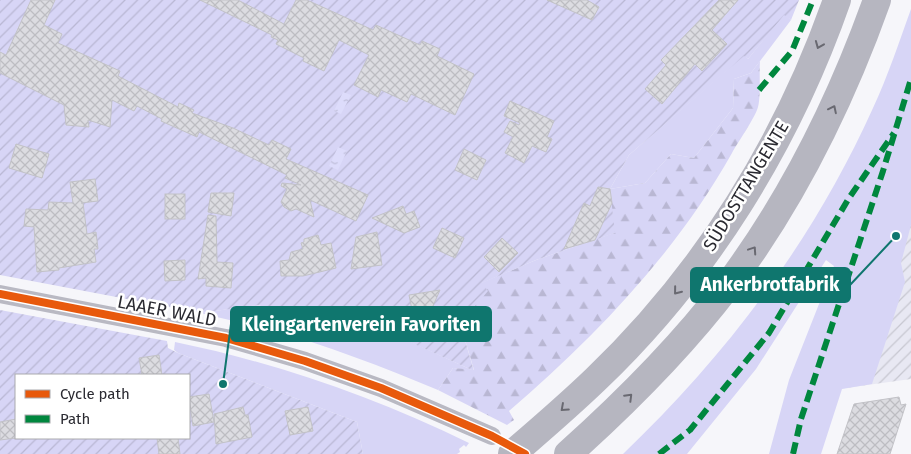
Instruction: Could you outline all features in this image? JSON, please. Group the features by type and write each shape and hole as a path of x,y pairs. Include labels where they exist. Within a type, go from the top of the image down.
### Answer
{"highway":[{"name":"SÜDOSTTANGENTE","path":"502,445 597,378 635,339 690,274 718,236 763,165 788,118 808,74 837,0"},
{"path":"568,454 626,400 703,317 749,256 797,179 820,136 859,49 877,0"}],"street":[{"name":"LAAER WALD","path":"0,294 226,338 305,361 381,388 502,445"}],"shaded area":[{"path":"911,143 911,379 831,390"}],"green space":[{"path":"0,0 799,0 791,20 784,15 748,59 744,56 629,155 610,189 615,233 536,260 482,283 488,291 460,323 474,371 410,342 257,305 201,313 0,275"},
{"path":"911,9 911,225 901,263 905,282 872,384 842,389 821,454 769,454 789,380 834,266 826,260 756,369 687,454 623,454 698,376 765,293 795,249 849,157 873,108"},
{"path":"784,14 791,20 751,73 734,79 733,108 694,158 671,154 645,183 610,189 629,155 744,55 748,59"},
{"path":"760,61 758,107 710,190 660,259 632,292 572,354 509,411 514,420 507,425 438,390 453,368 474,370 460,323 487,291 481,283 536,260 614,233 610,189 645,183 671,154 694,158 733,108 734,79 751,73"},
{"path":"256,305 411,342 474,371 453,368 438,390 333,349 268,329 201,313"},
{"path":"0,310 167,341 168,348 178,353 357,422 363,454 0,454"},
{"path":"175,342 251,360 325,383 434,426 469,443 466,447 464,445 459,449 460,452 457,454 363,454 357,422 178,353 174,350"}],"water":[{"path":"343,92 351,95 341,114 334,111"},
{"path":"338,147 347,151 338,170 329,166"}],"building":[{"path":"31,0 55,0 44,25 62,34 58,43 120,71 118,76 178,107 179,103 194,110 192,113 233,128 269,145 272,140 291,149 286,159 368,195 356,221 310,200 314,217 296,209 291,211 284,207 281,202 287,189 281,186 282,183 301,185 285,178 287,175 199,132 197,137 161,121 162,119 137,106 134,111 112,100 110,127 88,120 89,127 66,125 64,105 0,73 0,52 6,55"},
{"path":"200,0 238,0 284,24 296,0 307,0 373,30 376,25 420,45 422,41 440,49 437,56 474,74 455,115 411,94 407,102 381,90 378,97 354,85 369,55 339,40 324,71 303,61 304,58 276,44 278,40 271,37 272,35"},
{"path":"547,0 587,0 599,7 592,20"},
{"path":"719,0 738,0 712,30 727,44 702,71 695,64 662,104 645,89 666,65 661,60"},
{"path":"510,101 554,121 547,137 552,139 546,152 532,146 524,163 505,153 513,137 504,132 510,121 519,125 520,123 504,116"},
{"path":"16,144 49,154 42,178 9,168"},
{"path":"464,149 486,160 477,180 455,170"},
{"path":"95,179 98,201 81,203 83,203 87,234 96,232 98,249 94,249 96,262 59,268 59,270 37,272 34,227 24,226 26,209 48,210 49,202 73,203 70,182"},
{"path":"598,187 610,189 612,203 595,240 564,249 584,203 590,206"},
{"path":"211,193 234,193 231,216 208,212"},
{"path":"165,194 185,194 185,219 165,219"},
{"path":"403,206 406,214 414,211 420,227 404,233 372,218"},
{"path":"208,215 216,216 217,262 233,263 231,288 206,286 206,278 198,279"},
{"path":"442,228 464,238 455,258 433,248"},
{"path":"377,232 382,265 351,269 356,237"},
{"path":"318,235 321,245 331,243 336,268 303,276 281,276 280,261 289,260 291,252 303,249 301,243 304,242 304,239"},
{"path":"502,238 518,253 499,272 484,257"},
{"path":"185,260 185,280 165,281 164,261"},
{"path":"440,290 418,340 409,295"},
{"path":"159,355 162,374 142,374 139,358"},
{"path":"209,394 214,422 193,426 190,397"},
{"path":"899,397 901,405 906,404 890,454 837,454 854,404"},
{"path":"243,407 245,415 248,415 252,437 216,444 214,414"},
{"path":"308,407 313,431 290,435 285,411"},
{"path":"15,419 15,438 0,440 0,422"},
{"path":"157,439 178,439 180,454 159,454"}],"marked path":[{"path":"759,90 792,51 813,0"},
{"path":"793,454 801,419 883,171 911,79"},
{"path":"659,454 690,430 769,333 849,198 894,133"}],"cycle path":[{"path":"0,294 226,338 305,361 381,388 492,436 525,454"}],"place":[{"name":"Ankerbrotfabrik","path":"896,236"},
{"name":"Kleingartenverein Favoriten","path":"223,384"}]}
